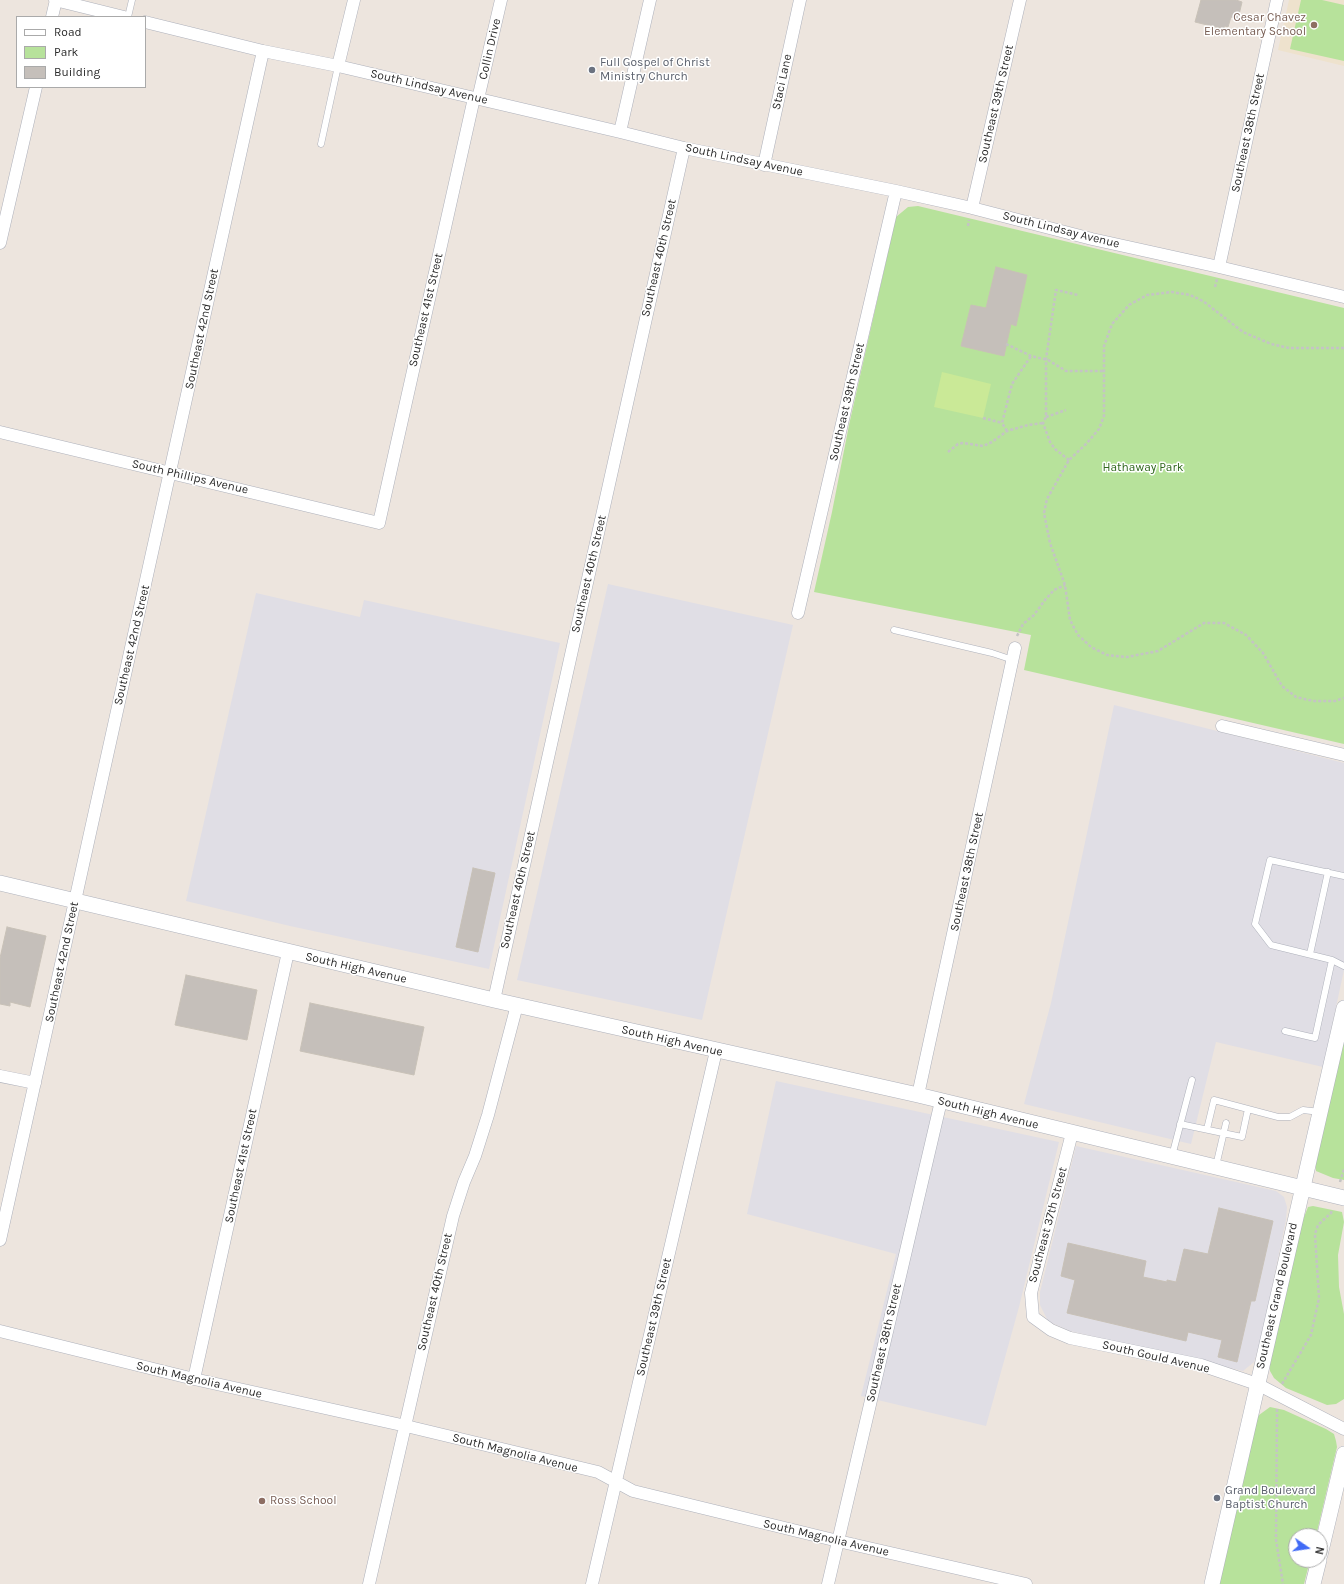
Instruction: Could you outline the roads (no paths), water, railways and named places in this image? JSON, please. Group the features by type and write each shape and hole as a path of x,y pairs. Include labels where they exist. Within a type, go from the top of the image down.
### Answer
{"street":[{"path":"52,16 55,0 120,16"},
{"path":"338,66 354,0"},
{"name":"Collin Drive","path":"476,98 502,0"},
{"path":"620,132 650,0"},
{"name":"Staci Lane","path":"764,165 800,0"},
{"name":"Southeast 39th Street","path":"972,208 1020,0"},
{"name":"Southeast 38th Street","path":"1219,267 1277,0"},
{"name":"South Lindsay Avenue","path":"146,22 263,51 338,66 684,148 972,208 1092,239 1344,297"},
{"name":"Southeast 42nd Street","path":"0,1240 171,473 263,51"},
{"path":"0,243 36,88"},
{"name":"Southeast 41st Street","path":"379,523 476,98"},
{"name":"Southeast 40th Street","path":"494,1000 684,148"},
{"name":"Southeast 39th Street","path":"798,612 896,191"},
{"name":"South Phillips Avenue","path":"0,432 379,523"},
{"name":"Southeast 38th Street","path":"918,1095 1014,654"},
{"path":"1222,726 1344,755"},
{"name":"South High Avenue","path":"0,883 494,1000 716,1051 918,1095 1340,1197"},
{"name":"Southeast 41st Street","path":"194,1380 288,952"},
{"name":"Southeast 40th Street","path":"369,1584 453,1216 488,1115 517,1005"},
{"name":"Southeast Grand Boulevard","path":"1212,1584 1344,1008"},
{"name":"Southeast 39th Street","path":"592,1584 716,1051"},
{"path":"0,1076 35,1083"},
{"name":"Southeast 38th Street","path":"828,1584 941,1101"},
{"name":"Southeast 37th Street","path":"1033,1317 1030,1293 1072,1133"},
{"name":"South Gould Avenue","path":"1033,1317 1051,1330 1070,1338 1201,1365 1257,1384 1344,1429"},
{"name":"South Magnolia Avenue","path":"0,1331 194,1380 406,1426 598,1472 633,1491 838,1541 1026,1584"},
{"path":"1326,1528 1344,1454"},
{"path":"1313,1584 1317,1568"}],"lane":[{"path":"128,16 132,0"},
{"path":"320,144 338,66"},
{"path":"894,630 992,653 1014,654"},
{"path":"1344,876 1270,860 1255,924 1271,946 1332,960 1344,966"},
{"path":"1310,954 1328,872"},
{"path":"1285,1031 1315,1038 1332,960"},
{"path":"1172,1156 1192,1080"},
{"path":"1207,1129 1214,1100 1229,1107 1248,1109 1278,1117 1290,1117 1303,1110 1320,1112"},
{"path":"1180,1124 1242,1137 1248,1109"},
{"path":"1216,1166 1226,1123"}],"place":[{"name":"Cesar Chavez Elementary School","path":"1314,25"},
{"name":"Full Gospel of Christ Ministry Church","path":"592,70"},
{"name":"Grand Boulevard Baptist Church","path":"1217,1498"},
{"name":"Ross School","path":"262,1501"}],"park label":[{"name":"Hathaway Park","path":"1143,468"}]}
